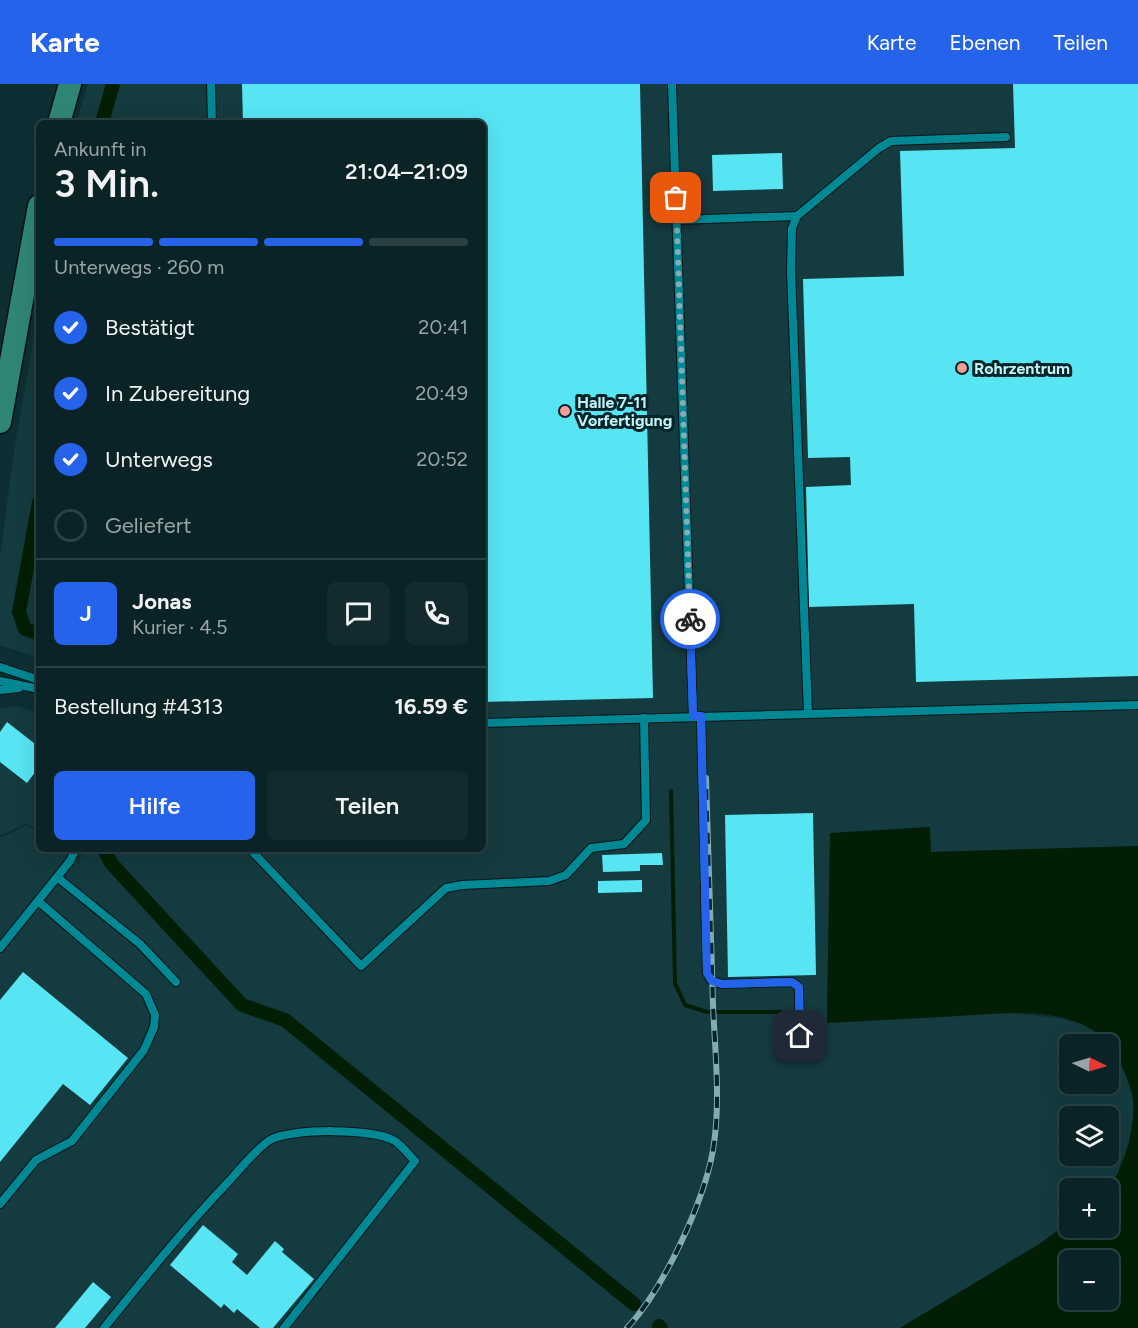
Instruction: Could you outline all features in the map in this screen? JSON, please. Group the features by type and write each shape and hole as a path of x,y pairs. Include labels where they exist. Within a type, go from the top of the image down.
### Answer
{"main road":[{"path":"60,120 70,84"},
{"path":"0,422 36,223"}],"lane":[{"path":"211,84 212,120"},
{"path":"672,84 707,973 712,981 722,984 792,982 799,987 800,1053"},
{"path":"808,713 791,271 792,228 797,216 879,148 891,141 1006,137"},
{"path":"676,220 797,216"},
{"path":"0,666 36,679"},
{"path":"0,681 36,688"},
{"path":"0,690 28,687"},
{"path":"486,723 1138,705"},
{"path":"253,852 361,966 446,888 462,885 549,881 566,875 591,848 624,844 646,820 644,718"},
{"path":"0,948 39,901 74,852"},
{"path":"57,877 140,944 176,982"},
{"path":"0,1204 36,1160 72,1141 144,1050 154,1027 155,1015 146,994 39,901"},
{"path":"104,1328 134,1289 219,1192 270,1141 282,1134 308,1132 368,1133 396,1142 415,1161 284,1328"}],"shaded area":[{"path":"88,84 1138,84 1138,846 931,852 929,827 830,834 827,1023 1012,1013 1058,1018 1080,1024 1097,1034 1059,1034 1059,1094 1119,1094 1119,1061 1127,1074 1135,1104 1129,1143 1116,1178 1059,1178 1059,1230 1041,1243 900,1328 0,1328 0,838 27,825 36,832 36,852 63,852 79,864 82,852 486,852 486,120 77,120"},
{"path":"36,326 36,657 0,645 0,556 15,445"},
{"path":"18,706 36,712 36,731 33,735 36,738 36,830 27,823 0,836 0,708"},
{"path":"930,827 931,852 1138,846 1138,1328 900,1328 1041,1243 1059,1230 1059,1238 1119,1238 1119,1178 1115,1178 1129,1143 1133,1104 1126,1075 1119,1061 1119,1034 1098,1034 1077,1022 1039,1014 1018,1013 827,1023 830,833"}],"building":[{"name":"Halle 7-11 Vorfertigung","path":"242,84 640,84 653,698 486,702 486,120 243,120"},
{"name":"Rohrzentrum","path":"1013,84 1138,84 1138,676 916,682 914,604 809,607 806,487 851,485 850,457 808,458 803,279 904,276 900,151 1015,148"},
{"path":"782,153 783,189 713,191 712,155"},
{"path":"7,722 36,745 36,771 27,783 0,762 0,732"},
{"path":"813,813 816,975 728,977 725,815"},
{"path":"662,853 663,865 640,865 640,871 603,872 602,855"},
{"path":"642,880 642,892 598,893 598,881"},
{"path":"23,972 128,1058 90,1105 63,1084 0,1162 0,1000"},
{"path":"203,1225 238,1254 232,1262 247,1275 275,1241 284,1249 282,1252 314,1279 273,1328 260,1328 237,1309 234,1313 224,1304 221,1308 170,1265"},
{"path":"93,1282 111,1297 85,1328 55,1328"}],"waterway":[{"path":"103,120 113,84"},
{"path":"36,518 19,612 25,629 36,633"},
{"path":"671,791 675,983 685,1005 707,1012 781,1012"},
{"path":"106,852 111,863 242,1005 285,1020 634,1304"}],"railway":[{"path":"627,1328 641,1312 668,1269 701,1194 713,1150 717,1114 717,1077 706,778"}],"way so far":[{"path":"676,198 690,619"}],"place":[{"name":"Rohrzentrum","path":"962,368"},
{"name":"Halle 7-11 Vorfertigung","path":"565,411"}],"route":[{"path":"690,619 693,716 701,716 707,973 712,981 722,984 792,982 799,987 800,1036"}]}
